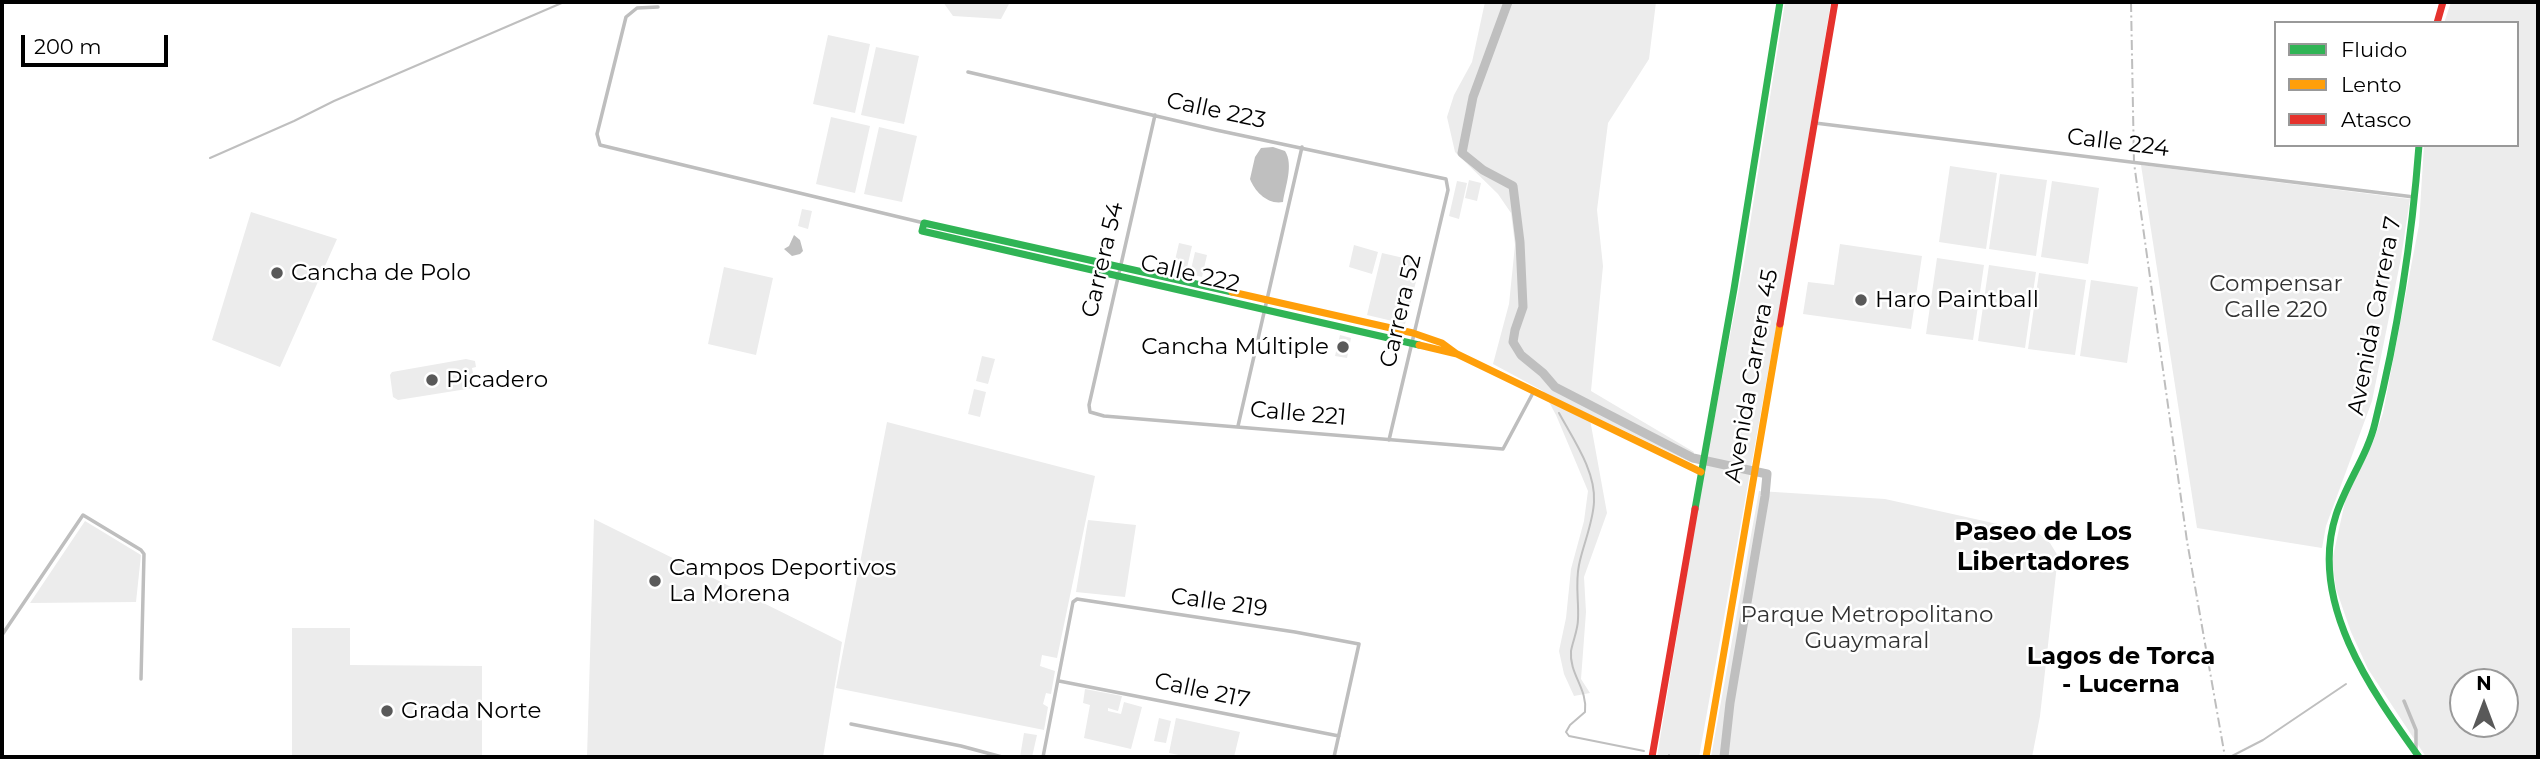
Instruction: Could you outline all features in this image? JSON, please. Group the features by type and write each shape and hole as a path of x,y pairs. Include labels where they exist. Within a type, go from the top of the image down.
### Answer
{"main road":[{"name":"Avenida Carrera 45","path":"1652,757 1734,289 1780,2"},
{"name":"Avenida Carrera 45","path":"1706,757 1835,2"},
{"path":"2438,21 2443,2"},
{"name":"Avenida Carrera 7","path":"2417,755 2378,697 2357,658 2332,587 2328,551 2340,503 2374,429 2401,302 2419,147"},
{"name":"Calle 222","path":"923,227 1118,277 1457,354 1701,472"},
{"name":"Calle 222","path":"923,227 1120,266 1413,333 1447,344 1457,354"}],"street":[{"name":"Calle 222","path":"658,7 637,8 626,17 597,134 600,145 923,227"},
{"name":"Calle 223","path":"968,72 1155,116 1442,177 1446,179 1448,190"},
{"name":"Carrera 54","path":"1090,412 1088,405 1155,116"},
{"name":"Calle 224","path":"1815,123 2415,198"},
{"path":"1238,426 1302,147"},
{"name":"Carrera 52","path":"1389,440 1448,190"},
{"name":"Calle 221","path":"1090,412 1104,416 1503,449 1534,391"},
{"path":"2,635 83,514 144,554 141,679"},
{"name":"Calle 219","path":"1058,681 1074,600 1286,630 1359,644 1339,736"},
{"path":"1042,757 1058,681"},
{"name":"Calle 217","path":"1058,681 1339,736"},
{"path":"2404,701 2416,730 2417,755"},
{"path":"850,724 1002,757"},
{"path":"1334,757 1339,736"}],"green space":[{"path":"943,2 1010,2 1001,19 953,16"},
{"path":"1485,2 1656,2 1649,59 1608,123 1597,210 1603,266 1591,391 1694,452 1690,462 1589,414 1607,513 1584,577 1586,612 1581,679 1590,693 1574,696 1564,674 1559,651 1566,618 1571,569 1584,521 1588,491 1543,391 1493,364 1509,304 1515,245 1511,213 1498,194 1455,152 1447,117 1454,95 1472,62"},
{"path":"1785,2 1831,2 1786,272 1699,757 1657,757 1701,489 1744,262"},
{"path":"2451,2 2538,2 2538,757 2426,757 2368,669 2351,632 2336,589 2332,561 2346,497 2373,442 2383,413 2419,225 2424,147 2519,147 2519,21 2445,21"},
{"path":"828,35 870,44 855,113 813,104"},
{"path":"876,47 919,56 904,124 861,115"},
{"path":"831,117 870,126 855,193 816,184"},
{"path":"879,127 917,136 902,202 864,194"},
{"name":"Compensar Calle 220","path":"2141,165 2410,199 2372,401 2326,526 2322,548 2197,528"},
{"path":"1950,166 1997,173 1986,249 1939,242"},
{"path":"2000,174 2047,180 2036,256 1989,249"},
{"path":"1469,180 1481,183 1477,201 1465,198"},
{"path":"1457,181 1467,183 1459,219 1449,216"},
{"path":"2052,181 2099,188 2088,264 2041,257"},
{"path":"802,209 812,211 808,229 798,226"},
{"name":"Cancha de Polo","path":"251,212 337,239 280,367 212,340"},
{"path":"1179,243 1192,246 1186,272 1173,269"},
{"name":"Haro Paintball","path":"1840,244 1922,256 1911,329 1803,314 1808,282 1834,285"},
{"path":"1354,245 1378,252 1372,274 1349,267"},
{"path":"1195,252 1207,255 1202,277 1190,274"},
{"path":"1382,253 1421,262 1405,324 1367,315"},
{"path":"1937,258 1984,265 1973,340 1926,334"},
{"path":"1989,265 2036,272 2025,348 1978,341"},
{"path":"724,267 773,278 756,355 708,344"},
{"path":"2039,273 2086,280 2075,355 2028,349"},
{"path":"2091,280 2138,287 2127,363 2080,356"},
{"name":"Cancha Múltiple","path":"1340,335 1351,338 1347,358 1335,356"},
{"path":"982,356 995,359 988,384 976,381"},
{"name":"Picadero","path":"466,359 475,361 476,367 472,368 475,384 473,388 398,400 393,397 390,375 392,372"},
{"path":"974,389 986,392 980,417 968,414"},
{"path":"887,422 1095,476 1057,658 1042,655 1040,666 1055,671 1051,694 1046,693 1043,704 1048,707 1044,730 836,688"},
{"name":"Parque Metropolitano Guaymaral","path":"1759,491 1885,499 2038,533 2050,543 2058,556 2040,716 2032,757 1711,757"},
{"name":"Campos Deportivos La Morena","path":"594,519 842,642 823,757 587,757"},
{"path":"1088,520 1136,525 1125,597 1076,592"},
{"path":"85,521 141,555 136,602 30,603"},
{"name":"Grada Norte","path":"292,628 350,628 350,665 482,666 482,757 292,757"},
{"path":"1085,689 1122,696 1118,711 1108,708 1108,711 1121,714 1124,702 1142,707 1131,749 1084,738 1090,705 1083,703"},
{"path":"1159,718 1171,721 1166,743 1154,741"},
{"path":"1176,718 1240,732 1234,757 1188,757 1169,753"},
{"path":"1024,733 1037,735 1032,757 1020,757"}],"shaded area":[{"path":"1273,147 1285,151 1288,157 1283,202 1272,202 1263,196 1250,179 1255,157 1261,148"},
{"path":"794,235 800,240 803,251 792,256 784,249 789,246"}],"waterway":[{"path":"210,158 334,101 564,2"},
{"path":"1508,2 1473,97 1462,153 1483,170 1513,186 1520,242 1523,307 1513,342 1521,355 1555,387 1693,458 1767,474 1730,703 1724,757"},
{"path":"1559,413 1577,444 1594,490 1592,518 1578,572 1578,623 1571,651 1573,667 1584,696 1585,712 1566,732 1569,736 1644,751"},
{"path":"2230,757 2263,740 2346,684"}],"railway":[{"path":"2131,2 2134,163 2187,541 2225,757"}],"traffic: fast":[{"path":"1695,509 1780,2"},
{"path":"2419,147 2403,285 2391,354 2372,435 2336,515 2330,548 2330,580 2337,612 2364,674 2419,757"},
{"path":"1232,292 924,223 922,231 1419,345"}],"traffic: slow":[{"path":"1232,292 1413,333 1442,343 1457,354"},
{"path":"1706,757 1780,324"},
{"path":"1419,345 1457,354 1701,472"}],"traffic: jam":[{"path":"1780,324 1835,2"},
{"path":"2438,21 2443,2"},
{"path":"1652,757 1695,509"}],"place":[{"name":"Cancha de Polo","path":"277,273"},
{"name":"Haro Paintball","path":"1861,300"},
{"name":"Cancha Múltiple","path":"1343,347"},
{"name":"Picadero","path":"432,380"},
{"name":"Campos Deportivos La Morena","path":"655,581"},
{"name":"Grada Norte","path":"387,711"}],"district":[{"name":"Paseo de Los Libertadores","path":"2043,547"},
{"name":"Lagos de Torca - Lucerna","path":"2121,671"}]}
